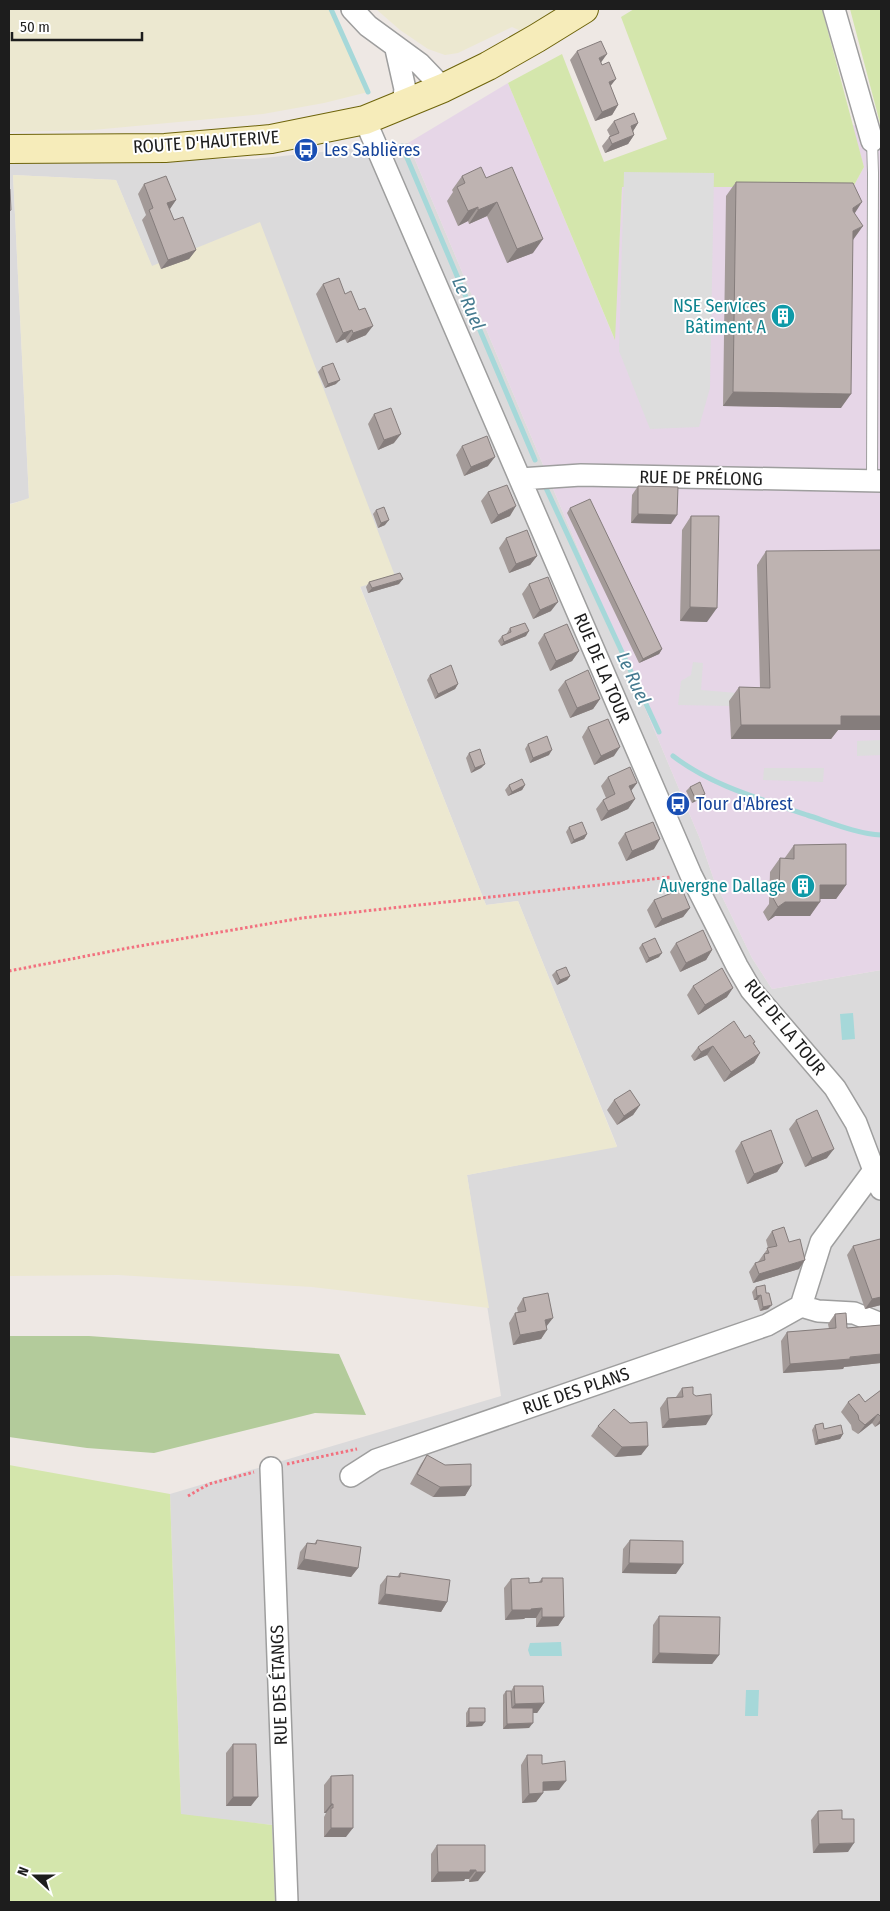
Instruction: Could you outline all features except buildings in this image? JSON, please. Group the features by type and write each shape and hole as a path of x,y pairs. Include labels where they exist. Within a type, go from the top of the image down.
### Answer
{"main road":[{"name":"ROUTE D'HAUTERIVE","path":"9,150 194,146 272,139 365,120 443,88 488,66 584,9"}],"street":[{"path":"352,9 368,26 396,49 420,64 443,88"},
{"path":"834,9 872,141"},
{"path":"396,49 405,89 402,106"},
{"name":"RUE DE LA TOUR","path":"365,120 691,875 751,990 835,1088 856,1123 878,1179"},
{"name":"RUE DE PRÉLONG","path":"520,479 581,475 877,481"},
{"path":"878,1179 821,1242 801,1306 818,1310 854,1313 881,1324"},
{"name":"RUE DES PLANS","path":"351,1476 376,1460 767,1325 801,1306"},
{"name":"RUE DES ÉTANGS","path":"271,1468 287,1902"}],"lane":[{"path":"872,141 877,481"}],"path":[{"path":"9,971 302,918 691,875"},
{"path":"188,1496 209,1484 363,1447"}],"shaded area":[{"path":"9,9 331,9 368,92 324,103 263,114 93,130 9,132"},
{"path":"376,9 584,9 537,38 512,27 458,53 445,55 428,49 400,30"},
{"path":"508,83 614,338 622,187 853,187 864,167 852,125 881,127 881,970 772,989 752,958 714,880 700,839 408,143"},
{"path":"408,143 700,839 714,880 752,958 772,989 881,970 881,1902 275,1902 272,1825 181,1815 170,1494 501,1396 467,1175 617,1146 518,901 486,905 360,586 395,576 152,267 116,180 13,175 29,499 9,504 9,157 12,159 253,159"},
{"path":"624,172 714,173 710,388 699,427 650,429 619,351"},
{"path":"13,175 116,180 152,266 260,222 395,576 360,587 486,905 518,901 617,1147 467,1175 489,1308 312,1287 118,1275 9,1276 9,505 29,498"},
{"path":"693,662 703,663 701,690 749,694 730,701 730,706 678,705 681,681 691,675"},
{"path":"881,740 881,755 857,756 857,741"},
{"path":"764,768 824,768 823,782 763,780"}],"green space":[{"path":"634,9 822,9 864,167 853,187 622,187 615,340 508,83 562,54 604,162 667,139 621,17"},
{"path":"850,9 881,9 881,127"},
{"path":"9,1336 89,1336 339,1354 366,1415 315,1413 154,1453 87,1448 9,1437"},
{"path":"9,1465 170,1494 181,1814 272,1825 275,1902 9,1902"}],"water":[{"path":"853,1013 855,1039 842,1040 840,1014"},
{"path":"561,1642 562,1656 530,1656 528,1650 530,1643"},
{"path":"746,1690 759,1690 758,1716 745,1716"}],"waterway":[{"name":"Le Ruel","path":"331,9 368,92"},
{"name":"Le Ruel","path":"402,146 535,460"},
{"name":"Le Ruel","path":"546,488 659,732"},
{"name":"Le Ruel","path":"673,756 704,776 737,791 844,827 881,835"}],"place":[{"name":"Les Sablières","path":"306,150"},
{"name":"NSE Services Bâtiment A","path":"783,316"},
{"name":"Tour d'Abrest","path":"678,804"},
{"name":"Auvergne Dallage","path":"803,886"}]}
